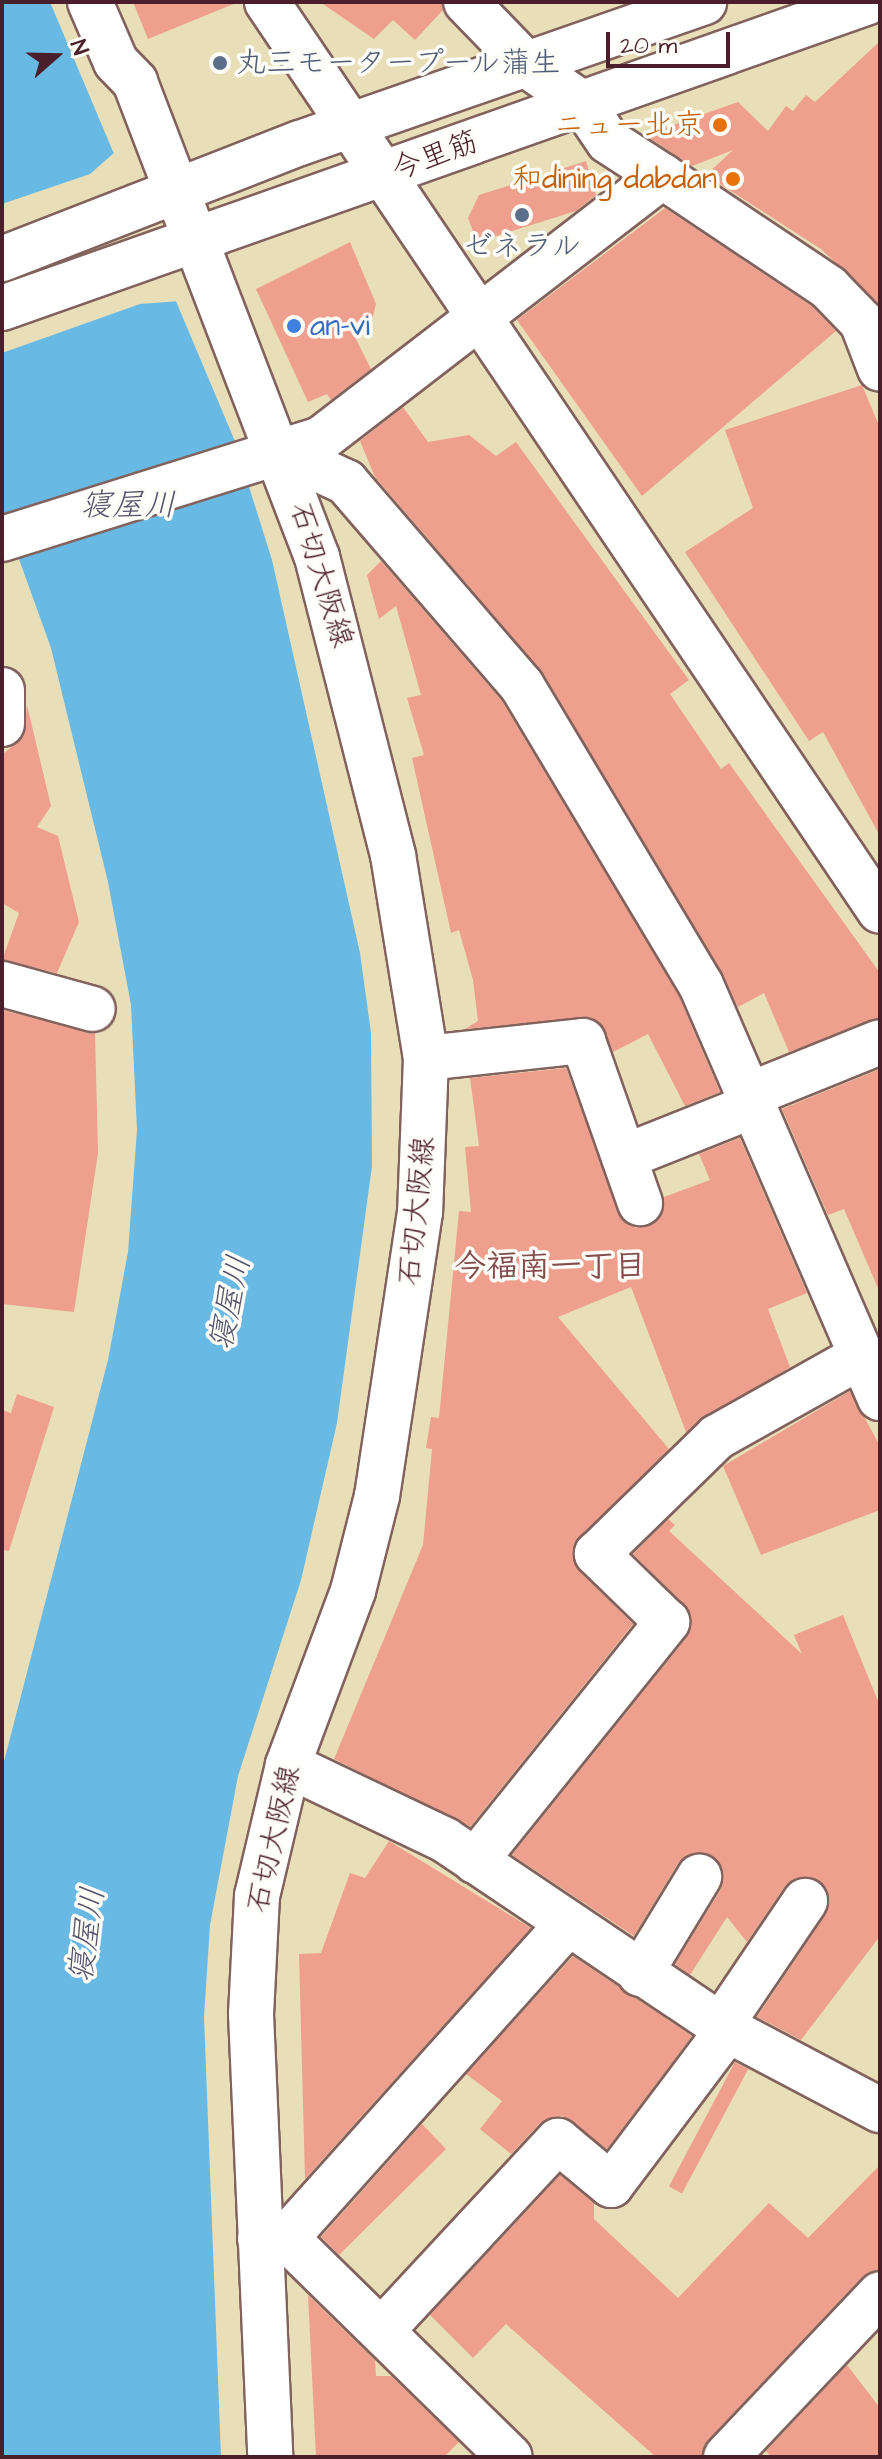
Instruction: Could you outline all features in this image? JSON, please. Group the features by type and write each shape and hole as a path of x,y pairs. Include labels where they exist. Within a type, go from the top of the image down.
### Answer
{"street":[{"name":"石切大阪線","path":"90,2 116,62 135,82 159,198 265,458 355,693 419,984 426,1058 420,1212 377,1496 353,1591 288,1765 263,1859 251,1959 273,2239 270,2457"},
{"path":"267,2 880,911"},
{"path":"466,2 528,66 583,104 608,141 829,288 862,322 880,369"},
{"name":"今里筋","path":"2,259 350,126 704,2"},
{"name":"今里筋","path":"2,308 868,2"},
{"path":"3,539 321,439 662,176"},
{"path":"265,458 346,482 522,686 701,985 858,1358 880,1398"},
{"path":"2,690 2,724"},
{"path":"2,984 93,1009"},
{"path":"426,1058 583,1041 640,1203"},
{"path":"624,1157 880,1042"},
{"path":"475,1861 667,1622 597,1554 717,1437 858,1358"},
{"path":"288,1765 475,1861 566,1926 725,2027 880,2110"},
{"path":"640,1974 699,1877"},
{"path":"383,2329 558,2141 611,2185 725,2027 805,1901"},
{"path":"510,2457 383,2329 273,2239 566,1926"},
{"path":"739,2452 880,2294"}],"water":[{"name":"寝屋川","path":"2,2 50,2 234,439 272,560 360,953 371,1033 372,1166 337,1423 301,1580 238,1776 210,1925 204,2017 221,2457 2,2457 2,1769 108,1360 128,1252 137,1130 131,1005 108,882 51,648 2,512"}],"pier":[{"path":"114,153 180,301 140,304 2,353 2,204 90,174"}],"building":[{"path":"133,2 236,2 236,3 148,39"},
{"path":"320,2 442,2 443,10 415,40 393,20 374,39"},
{"path":"880,41 880,305 821,249 706,175 733,150 692,166 645,135 738,102 768,131 786,106 793,111 806,95 815,102"},
{"path":"586,161 596,195 576,211 477,242 468,218 479,195"},
{"path":"665,208 813,307 836,331 642,496 517,320"},
{"path":"350,242 376,304 373,316 349,325 371,369 331,400 327,394 308,402 256,289"},
{"path":"862,385 880,428 880,836 823,732 809,741 685,552 753,508 725,430"},
{"path":"403,407 428,442 469,435 496,456 516,442 689,680 670,694 721,769 729,763 880,973 880,1018 789,1052 764,993 738,1007 543,673 375,477 360,441"},
{"path":"381,561 502,701 679,996 720,1092 685,1106 648,1034 613,1052 591,1017 465,1029 478,1021 473,980 459,930 451,933 412,758 424,755 407,698 421,695 396,606 379,619 367,575"},
{"path":"27,705 51,806 37,827 58,836 79,922 57,973 2,960 19,913 2,903 2,755 24,736"},
{"path":"2,1010 95,1033 98,1153 74,1312 2,1304"},
{"path":"566,1068 623,1221 636,1228 658,1220 664,1197 710,1180 699,1154 740,1138 807,1293 768,1309 790,1367 686,1432 631,1287 558,1317 669,1449 573,1548 580,1572 633,1624 470,1827 334,1759 423,1545 432,1449 426,1448 431,1417 439,1418 459,1211 471,1212 465,1147 479,1146 470,1078"},
{"path":"880,1069 880,1293 844,1209 828,1215 782,1109"},
{"path":"850,1391 880,1446 880,1510 761,1555 723,1466"},
{"path":"17,1394 54,1407 9,1551 2,1550 2,1410 11,1413"},
{"path":"668,1519 675,1525 669,1531 802,1654 794,1635 843,1615 880,1706 880,1936 801,2040 757,2017 826,1914 828,1891 818,1880 795,1878 785,1886 747,1942 727,1917 690,1975 675,1964 721,1889 721,1866 713,1856 699,1852 678,1863 634,1936 512,1855 687,1637 685,1605 633,1554"},
{"path":"389,1841 531,1928 305,2179 299,1954 321,1953 350,1873 365,1878"},
{"path":"573,1956 692,2036 607,2149 562,2116 540,2123 511,2154 480,2129 502,2101 466,2074"},
{"path":"735,2062 748,2069 682,2194 669,2186"},
{"path":"422,2124 446,2149 339,2255 321,2237"},
{"path":"880,2165 880,2270 862,2277 708,2440 702,2457 656,2457 506,2324 473,2358 430,2315 560,2175 594,2203 594,2219 678,2298 769,2203 808,2238"},
{"path":"308,2295 375,2360 376,2376 391,2376 459,2442 444,2457 316,2457"},
{"path":"847,2365 880,2408 880,2457 771,2457 766,2451"}],"place":[{"name":"丸三モータープール蒲生","path":"220,63"},
{"name":"ニュー北京","path":"720,125"},
{"name":"和dining dabdan","path":"733,179"},
{"name":"ゼネラル","path":"522,215"},
{"name":"an-vi","path":"294,326"}],"district":[{"name":"今福南一丁目","path":"550,1267"}]}
